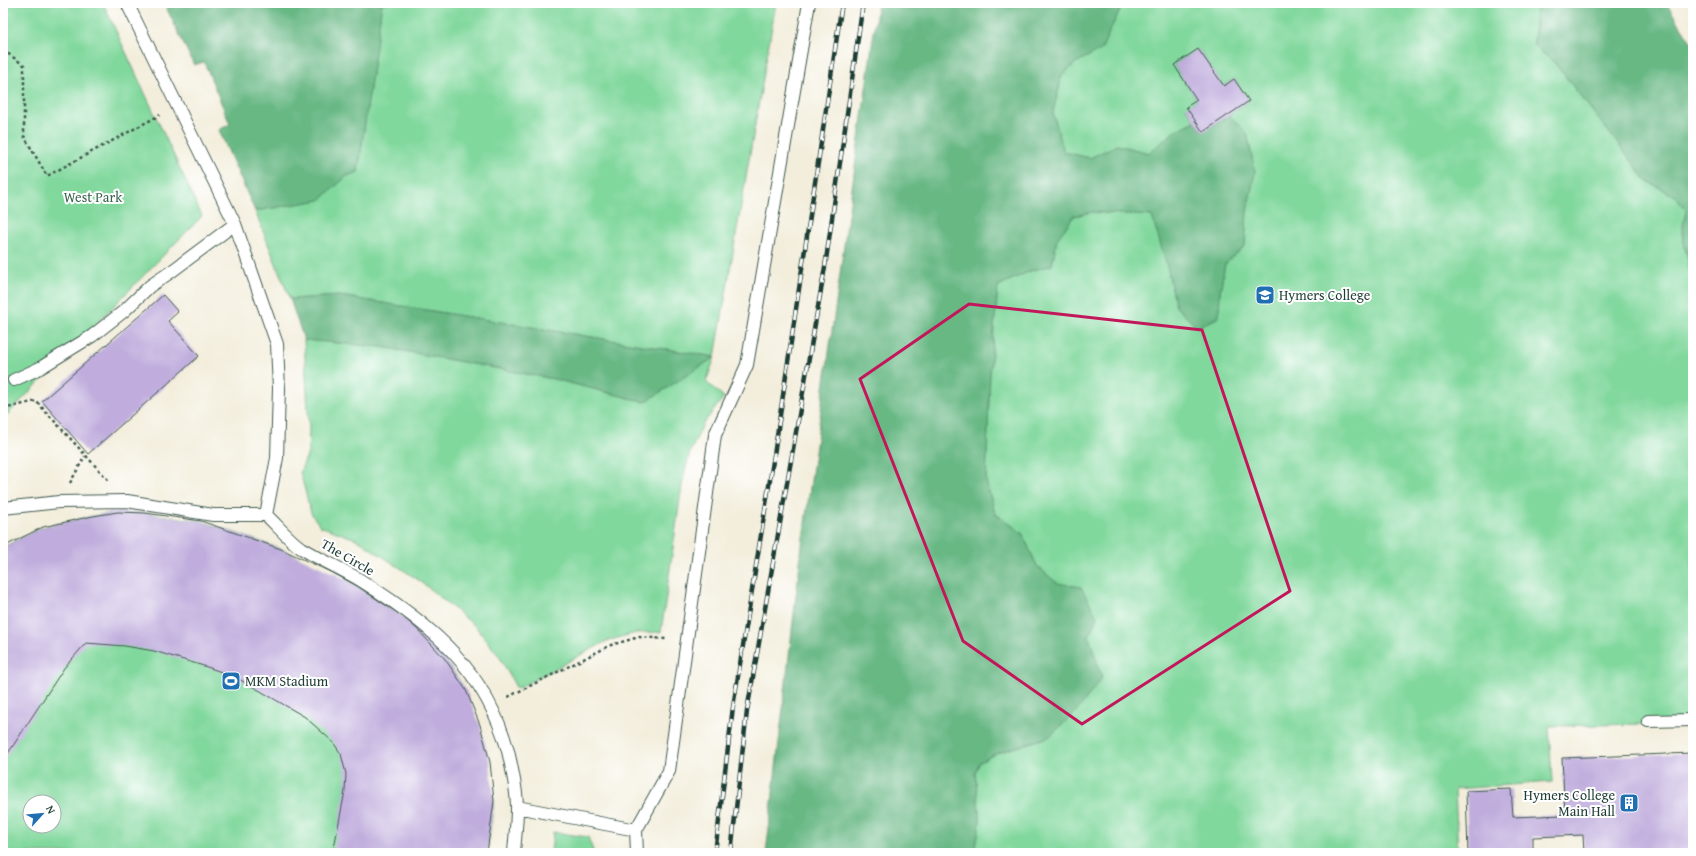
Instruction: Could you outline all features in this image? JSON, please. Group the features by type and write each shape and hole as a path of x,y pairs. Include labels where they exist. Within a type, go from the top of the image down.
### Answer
{"lane":[{"path":"3,508 59,502 128,501 213,515 266,515 277,458 279,389 278,344 235,224 127,3"},
{"path":"638,853 636,830 669,771 715,435 747,365 808,3"},
{"path":"14,380 40,368 92,336 124,311 150,286 235,224"},
{"name":"The Circle","path":"266,515 300,547 364,583 420,620 457,655 492,706 513,770 517,807 514,853"},
{"path":"1648,721 1693,720"},
{"path":"517,807 636,830"}],"path":[{"path":"3,50 24,65 24,136 47,176 177,106"},
{"path":"3,409 36,401 128,501"},
{"path":"59,502 85,456"},
{"path":"492,706 611,645 639,637 687,640"}],"highlighted area":[{"path":"969,304 1202,330 1290,591 1082,724 963,641 860,379"}],"green space":[{"name":"West Park","path":"3,3 103,3 202,216 3,419"},
{"path":"164,3 382,3 358,172 347,176 320,200 255,211 219,130 230,124 204,62 194,65"},
{"path":"382,3 776,3 715,357 340,296 290,299 255,211 320,200 347,176 358,172"},
{"path":"878,3 1123,3 1101,50 1077,62 1062,75 1053,113 1064,152 1090,158 1117,145 1149,153 1174,132 1195,121 1203,132 1229,115 1247,133 1255,172 1247,211 1245,246 1225,264 1220,292 1219,317 1197,327 1176,307 1167,266 1152,216 1092,212 1074,216 1057,239 1052,265 1030,271 998,286 990,373 986,481 995,513 1022,533 1037,566 1057,583 1081,587 1097,617 1089,636 1102,678 1076,712 1049,737 997,753 980,762 975,772 980,822 975,853 766,853 802,545"},
{"name":"Hymers College","path":"1123,3 1536,3 1534,46 1554,62 1647,181 1675,196 1686,210 1682,232 1693,285 1693,723 1549,726 1552,782 1455,789 1458,853 975,853 980,822 975,772 980,762 997,753 1049,737 1102,678 1088,636 1097,617 1037,566 1022,533 995,513 986,481 990,372 998,286 1030,271 1052,265 1057,239 1074,216 1092,212 1152,216 1167,266 1176,307 1197,327 1218,318 1220,292 1225,264 1245,246 1247,211 1255,172 1247,133 1229,115 1249,101 1234,79 1224,86 1198,49 1174,65 1197,100 1186,108 1195,121 1174,132 1149,153 1117,145 1090,158 1064,152 1053,113 1062,75 1077,62 1101,49"},
{"path":"1536,3 1666,3 1693,45 1693,285 1682,232 1686,210 1675,196 1647,181 1554,62 1534,46"},
{"path":"340,296 715,357 645,402 554,379 382,347 304,340 290,299"},
{"path":"304,340 382,347 554,379 645,402 715,357 706,382 724,397 703,424 689,455 682,485 661,632 636,633 607,641 517,689 499,656 475,626 420,581 356,539 320,526 311,513 300,472 308,453 309,428"},
{"name":"MKM Stadium","path":"118,512 145,513 201,521 281,549 357,586 402,616 417,629 445,659 463,686 494,801 487,853 3,853 3,547 43,527"},
{"path":"553,832 588,837 594,853 551,853"}],"building":[{"path":"1198,49 1224,86 1234,79 1249,101 1203,132 1186,107 1197,100 1174,65"},
{"path":"163,295 178,312 168,321 199,356 88,454 42,401"},
{"path":"118,512 145,513 201,521 281,549 357,586 402,616 417,629 445,659 466,690 480,725 490,762 494,801 487,853 333,853 345,791 346,774 341,754 333,742 305,717 233,676 154,651 125,646 86,643 64,668 3,761 3,547 43,527"},
{"name":"Hymers College Main Hall","path":"1693,753 1693,853 1584,853 1583,835 1533,837 1533,853 1468,853 1466,791 1511,789 1513,817 1565,815 1562,758"}],"railway":[{"path":"715,853 733,707 774,455 842,3"},
{"path":"731,853 747,711 825,267 863,3"}],"place":[{"name":"Hymers College","path":"1265,295"},
{"name":"MKM Stadium","path":"231,681"},
{"name":"Hymers College Main Hall","path":"1629,803"}]}
